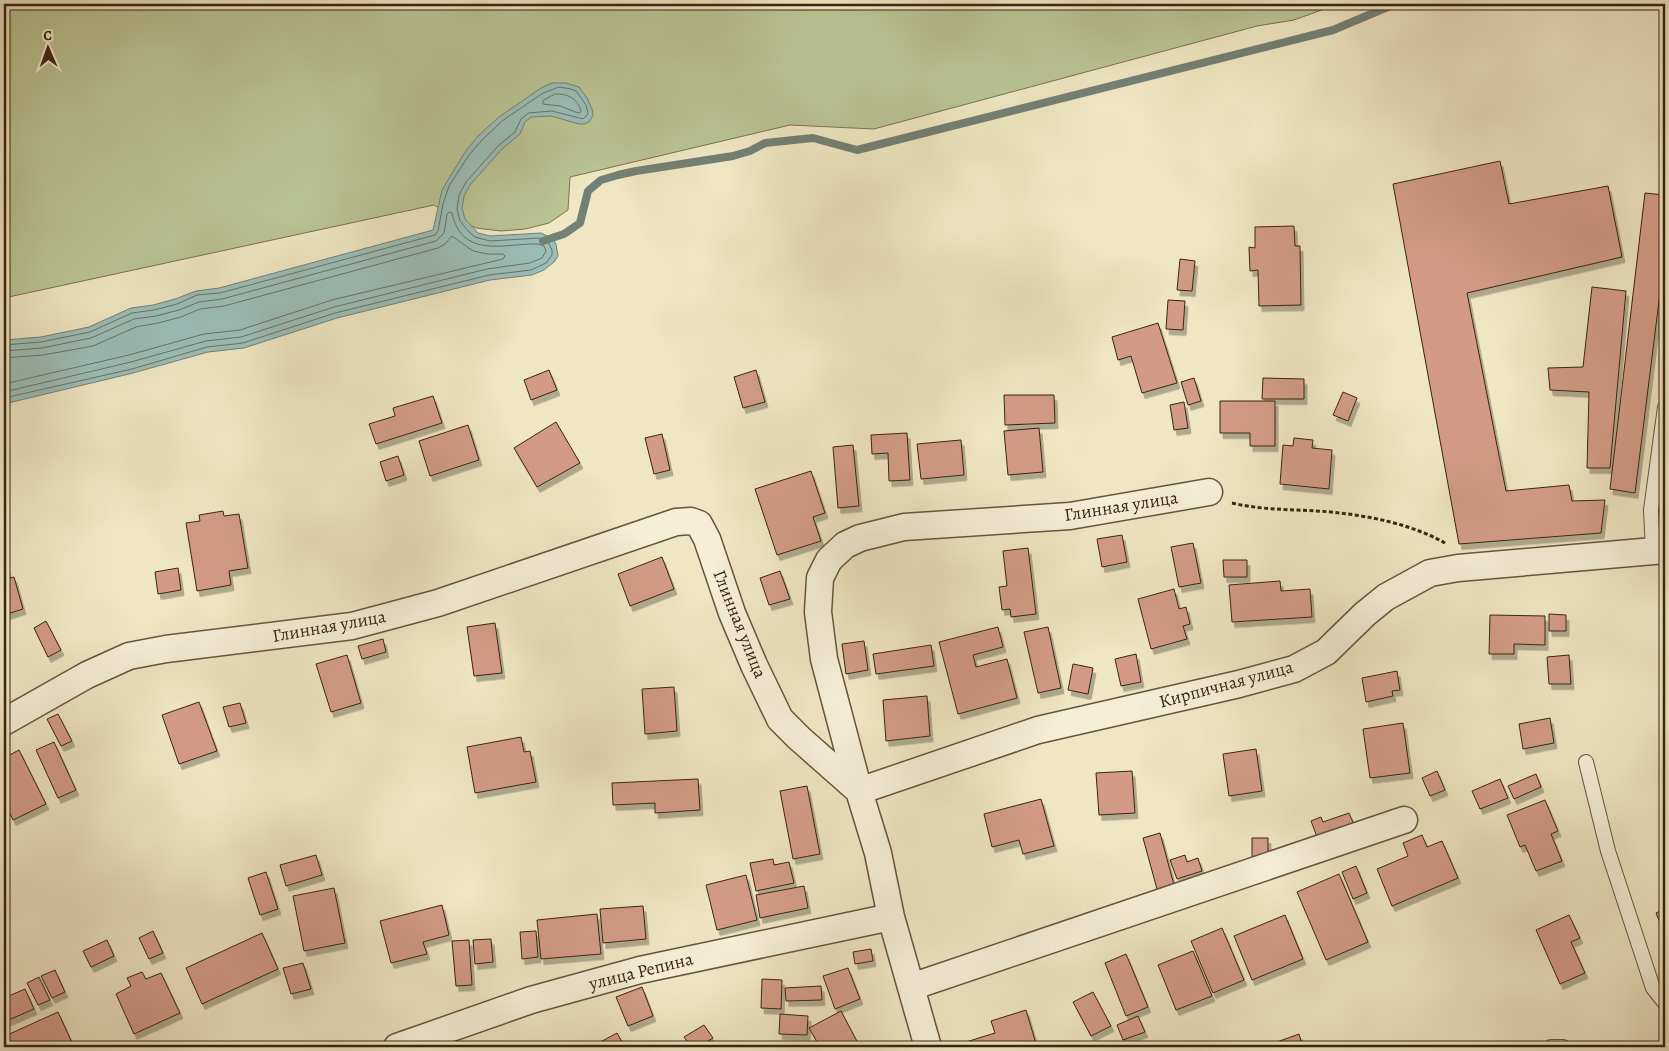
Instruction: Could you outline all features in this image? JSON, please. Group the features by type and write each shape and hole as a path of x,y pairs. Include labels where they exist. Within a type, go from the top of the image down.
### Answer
{"street":[{"name":"Глинная улица","path":"858,791 824,659 818,612 820,578 829,560 845,545 860,538 904,527 1070,516 1209,492"},
{"name":"Глинная улица","path":"4,722 87,675 129,656 166,649 352,626 438,604 676,522 691,521 699,524 707,538 732,612 754,665 780,719 858,791"},
{"name":"Кирпичная улица","path":"858,791 1038,730 1239,684 1294,669 1326,652 1386,597 1430,573 1458,568 1659,550"},
{"path":"858,791 878,853 891,917 928,1047"},
{"path":"911,987 1404,820"},
{"name":"улица Репина","path":"397,1047 531,1000 640,970 891,917"}],"lane":[{"path":"1659,550 1651,510 1665,407"},
{"path":"1586,762 1608,851 1647,970 1653,988 1665,1003"},
{"path":"1551,1047 1563,1047"}],"path":[{"path":"1209,492 1229,502 1254,508 1332,512 1404,526 1429,534 1481,567"}],"green space":[{"path":"4,4 1338,4 1294,20 1257,26 874,129 790,125 570,177 568,210 549,223 525,229 501,231 476,228 434,205 4,298"}],"water":[{"path":"552,83 566,83 579,87 592,109 593,115 590,121 585,124 579,124 551,116 531,117 525,122 520,134 502,149 470,185 464,196 462,208 465,219 478,233 490,236 541,233 552,238 556,244 558,256 544,270 532,275 490,280 337,318 244,348 208,352 133,373 4,404 4,340 41,337 89,327 131,308 153,305 196,291 219,288 433,230 442,190 465,152 478,136 499,117 541,88"}],"building":[{"path":"1500,161 1509,204 1608,186 1622,257 1467,293 1506,491 1569,485 1572,501 1605,500 1601,533 1459,544 1393,184"},
{"path":"1645,193 1665,195 1665,253 1635,493 1610,489"},
{"path":"1294,226 1295,246 1300,246 1301,305 1259,306 1258,270 1250,271 1249,247 1255,248 1255,227"},
{"path":"1180,259 1195,261 1192,291 1177,290"},
{"path":"1592,287 1626,291 1610,468 1587,468 1589,392 1550,390 1548,368 1583,367"},
{"path":"1168,300 1185,301 1183,330 1166,329"},
{"path":"1158,323 1177,383 1142,393 1131,356 1118,360 1112,337"},
{"path":"549,370 557,390 531,400 524,380"},
{"path":"756,370 765,402 743,408 734,377"},
{"path":"1194,378 1201,401 1188,405 1181,382"},
{"path":"1263,378 1304,379 1304,399 1262,399"},
{"path":"1343,392 1357,398 1348,421 1333,415"},
{"path":"1004,395 1054,395 1055,423 1005,425"},
{"path":"433,396 442,423 376,444 369,424 395,416 393,408"},
{"path":"1220,401 1275,401 1275,446 1250,446 1250,433 1220,433"},
{"path":"1184,402 1188,428 1174,430 1170,405"},
{"path":"556,422 580,463 537,487 514,448"},
{"path":"468,425 479,460 430,476 419,441"},
{"path":"1039,428 1043,472 1008,475 1004,431"},
{"path":"907,433 910,480 889,481 888,453 872,454 871,435"},
{"path":"662,434 670,470 654,474 645,438"},
{"path":"1294,438 1313,440 1312,448 1332,450 1329,489 1280,484 1283,445 1293,446"},
{"path":"961,440 964,475 921,479 917,444"},
{"path":"853,445 859,506 838,508 833,447"},
{"path":"398,456 404,475 386,481 380,462"},
{"path":"811,471 825,513 813,517 821,541 777,555 755,489"},
{"path":"223,511 224,516 239,514 248,568 229,571 231,585 197,591 186,523 200,521 199,515"},
{"path":"1122,535 1127,562 1102,567 1097,539"},
{"path":"1193,543 1201,583 1179,587 1171,547"},
{"path":"1028,548 1036,614 1011,617 1010,609 1002,610 999,587 1007,586 1003,551"},
{"path":"4,557 9,575 4,576"},
{"path":"662,557 674,589 630,606 618,574"},
{"path":"1223,560 1247,560 1247,577 1224,577"},
{"path":"178,568 181,590 158,594 155,572"},
{"path":"780,571 790,599 769,605 760,578"},
{"path":"14,577 23,609 4,615 4,580"},
{"path":"1280,581 1281,591 1310,589 1312,617 1232,622 1229,585"},
{"path":"1174,589 1179,609 1186,607 1190,624 1183,626 1187,639 1151,649 1138,599"},
{"path":"1549,614 1566,615 1566,631 1549,631"},
{"path":"1490,615 1545,616 1545,645 1514,644 1514,654 1489,654"},
{"path":"46,621 61,650 48,657 34,628"},
{"path":"495,623 502,673 474,676 467,627"},
{"path":"998,627 1003,647 973,655 976,667 1007,659 1017,698 958,714 939,642"},
{"path":"1048,627 1061,688 1038,693 1024,632"},
{"path":"383,639 386,652 362,659 358,646"},
{"path":"864,641 868,670 846,674 842,644"},
{"path":"931,645 934,666 876,674 873,654"},
{"path":"1136,654 1141,682 1121,686 1115,659"},
{"path":"347,655 361,703 331,712 316,664"},
{"path":"1569,655 1571,684 1549,684 1547,657"},
{"path":"1073,664 1093,668 1088,694 1068,690"},
{"path":"1397,671 1400,690 1392,691 1393,696 1366,702 1362,678"},
{"path":"674,687 677,731 645,734 642,689"},
{"path":"927,696 930,736 886,741 883,700"},
{"path":"199,702 217,751 179,764 162,715"},
{"path":"240,703 246,723 229,727 223,707"},
{"path":"58,714 72,741 61,746 47,719"},
{"path":"1550,718 1554,743 1523,749 1519,724"},
{"path":"1403,723 1410,773 1370,778 1363,729"},
{"path":"521,737 524,752 530,751 536,782 475,793 467,747"},
{"path":"54,742 76,790 58,798 36,750"},
{"path":"1256,749 1262,791 1229,796 1223,754"},
{"path":"19,750 46,804 13,820 4,801 4,758"},
{"path":"1132,771 1135,813 1099,815 1096,773"},
{"path":"1437,771 1445,790 1430,796 1422,778"},
{"path":"1536,774 1541,787 1514,799 1508,786"},
{"path":"698,779 700,810 655,813 655,803 613,805 612,783"},
{"path":"1500,779 1508,798 1480,809 1472,791"},
{"path":"807,786 820,854 793,859 780,791"},
{"path":"1041,799 1054,846 1023,854 1019,840 992,847 984,814"},
{"path":"1545,800 1558,831 1551,834 1562,861 1536,871 1525,845 1520,847 1507,815"},
{"path":"1349,813 1355,827 1319,842 1311,821 1321,817 1323,822"},
{"path":"1160,833 1174,885 1157,889 1143,838"},
{"path":"1422,835 1427,847 1442,841 1458,878 1392,906 1377,869 1408,856 1403,843"},
{"path":"1252,838 1268,838 1268,861 1252,861"},
{"path":"316,855 322,875 286,886 280,865"},
{"path":"1185,855 1187,862 1198,858 1202,871 1177,879 1170,860"},
{"path":"773,859 774,865 789,862 794,883 756,891 750,863"},
{"path":"1356,866 1367,893 1353,899 1342,872"},
{"path":"266,872 278,909 260,915 248,878"},
{"path":"1339,874 1368,942 1326,960 1297,892"},
{"path":"746,875 757,920 717,930 706,885"},
{"path":"804,886 808,908 760,918 756,895"},
{"path":"334,888 345,943 304,951 293,896"},
{"path":"442,905 449,935 423,942 427,954 391,963 380,921"},
{"path":"643,906 646,939 603,943 600,909"},
{"path":"1665,909 1665,935 1656,913"},
{"path":"597,914 601,954 541,959 537,920"},
{"path":"1285,915 1303,959 1252,980 1234,936"},
{"path":"1569,915 1580,938 1571,942 1585,973 1560,984 1536,930"},
{"path":"1222,928 1244,980 1213,993 1191,941"},
{"path":"153,931 163,953 149,959 139,938"},
{"path":"536,931 538,957 522,959 520,932"},
{"path":"262,933 278,969 202,1004 186,968"},
{"path":"491,939 493,962 475,964 473,940"},
{"path":"107,940 114,956 91,967 83,951"},
{"path":"469,940 472,985 456,986 452,941"},
{"path":"871,949 873,961 855,964 853,952"},
{"path":"1193,951 1212,996 1176,1010 1158,965"},
{"path":"1126,954 1148,1007 1126,1016 1105,963"},
{"path":"303,963 311,989 291,994 283,968"},
{"path":"848,968 860,999 835,1009 823,976"},
{"path":"55,970 65,992 52,998 41,976"},
{"path":"142,972 146,979 161,973 180,1013 134,1034 116,994 131,986 127,978"},
{"path":"39,977 50,1000 38,1005 27,983"},
{"path":"762,979 782,980 781,1009 761,1008"},
{"path":"821,986 822,1000 786,1001 785,988"},
{"path":"642,987 653,1016 628,1026 616,997"},
{"path":"25,989 34,1009 4,1022 4,998"},
{"path":"1093,992 1111,1026 1091,1036 1073,1002"},
{"path":"1026,1010 1037,1047 968,1047 966,1042 995,1033 991,1021"},
{"path":"841,1011 860,1047 820,1047 809,1028"},
{"path":"58,1012 74,1047 11,1047 5,1036"},
{"path":"780,1014 808,1016 807,1035 779,1034"},
{"path":"1138,1016 1145,1032 1123,1040 1117,1025"},
{"path":"704,1025 713,1038 698,1047 691,1047 684,1037"},
{"path":"617,1033 625,1047 591,1047"},
{"path":"1299,1034 1303,1047 1279,1047 1277,1042"}],"waterway":[{"path":"543,241 564,234 580,223 588,191 601,180 618,175 733,156 750,151 765,143 813,138 857,150 1333,30 1395,4"}]}
